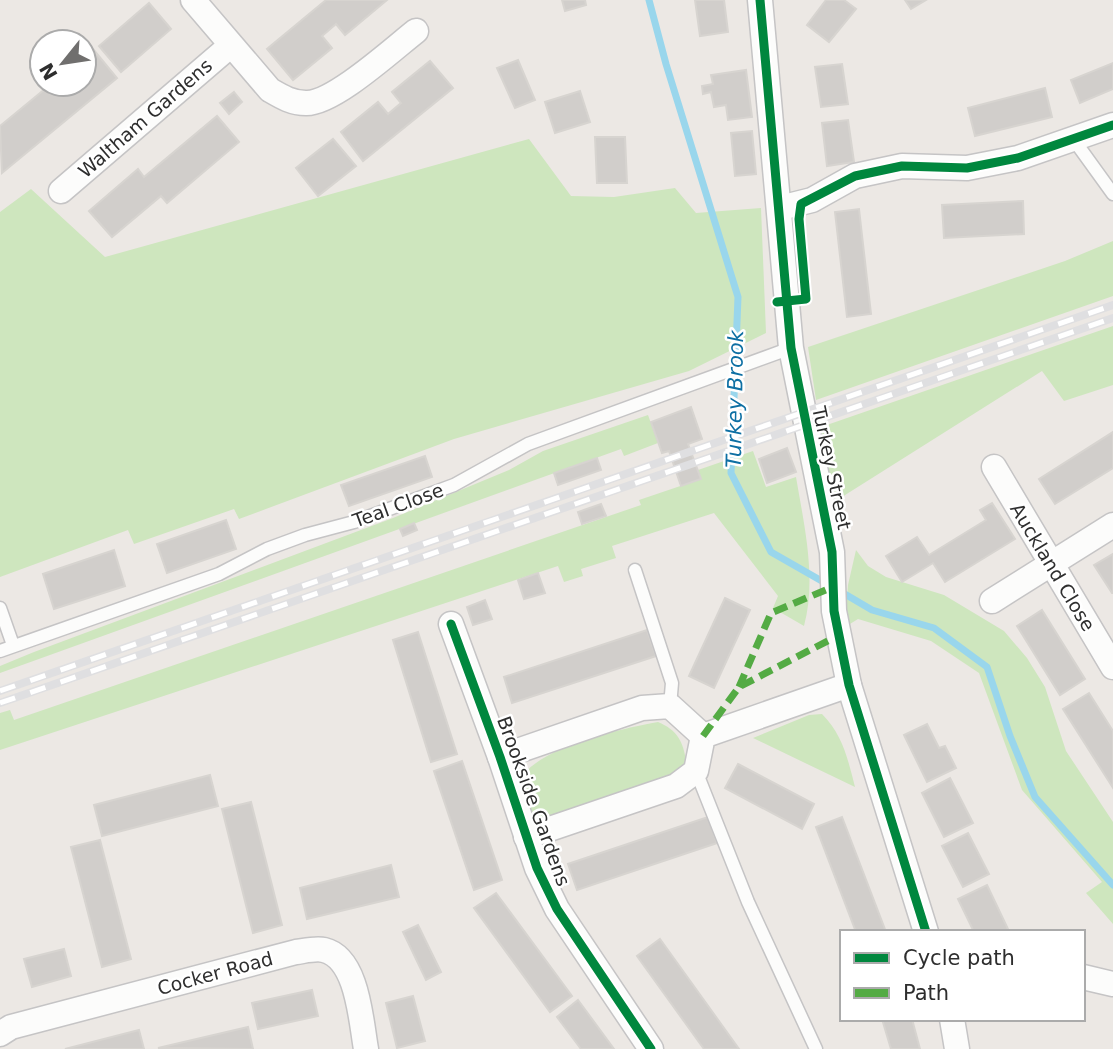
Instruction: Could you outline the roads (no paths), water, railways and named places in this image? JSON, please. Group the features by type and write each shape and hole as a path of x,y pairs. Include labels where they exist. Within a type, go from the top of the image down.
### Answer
{"street":[{"path":"193,0 270,90 286,100 309,104 339,91 415,31"},
{"name":"Turkey Street","path":"760,0 791,348 832,552 834,611 849,685 925,930"},
{"name":"Waltham Gardens","path":"61,191 230,46"},
{"path":"780,208 812,200 855,176 902,166 967,168 1018,158 1074,141 1113,125"},
{"name":"Auckland Close","path":"994,467 1113,667"},
{"path":"992,601 1113,525"},
{"name":"Brookside Gardens","path":"451,624 526,837 556,909 651,1049"},
{"path":"704,736 849,685"},
{"path":"670,706 704,736"},
{"name":"Brookside Gardens","path":"500,757 642,708 670,706"},
{"path":"696,771 704,736"},
{"name":"Brookside Gardens","path":"526,837 677,786 696,771"},
{"name":"Cocker Road","path":"0,1034 11,1027 296,952 325,950 342,963 353,981 366,1049"},
{"path":"1085,978 1113,984"},
{"path":"952,1021 957,1049"}],"lane":[{"path":"1074,141 1113,194"},
{"name":"Teal Close","path":"0,651 219,574 267,549 305,535 354,522 454,485 528,444 791,348"},
{"path":"635,570 672,682 670,706"},
{"path":"0,608 12,645"},
{"path":"696,771 748,902 816,1049"}],"waterway":[{"name":"Turkey Brook","path":"649,0 738,297 731,473 771,552 827,584"},
{"name":"Turkey Brook","path":"838,590 872,610 934,628 987,667 1010,736 1035,797 1113,885"}],"railway":[{"path":"0,691 1113,305"},
{"path":"0,703 1113,318"}]}
